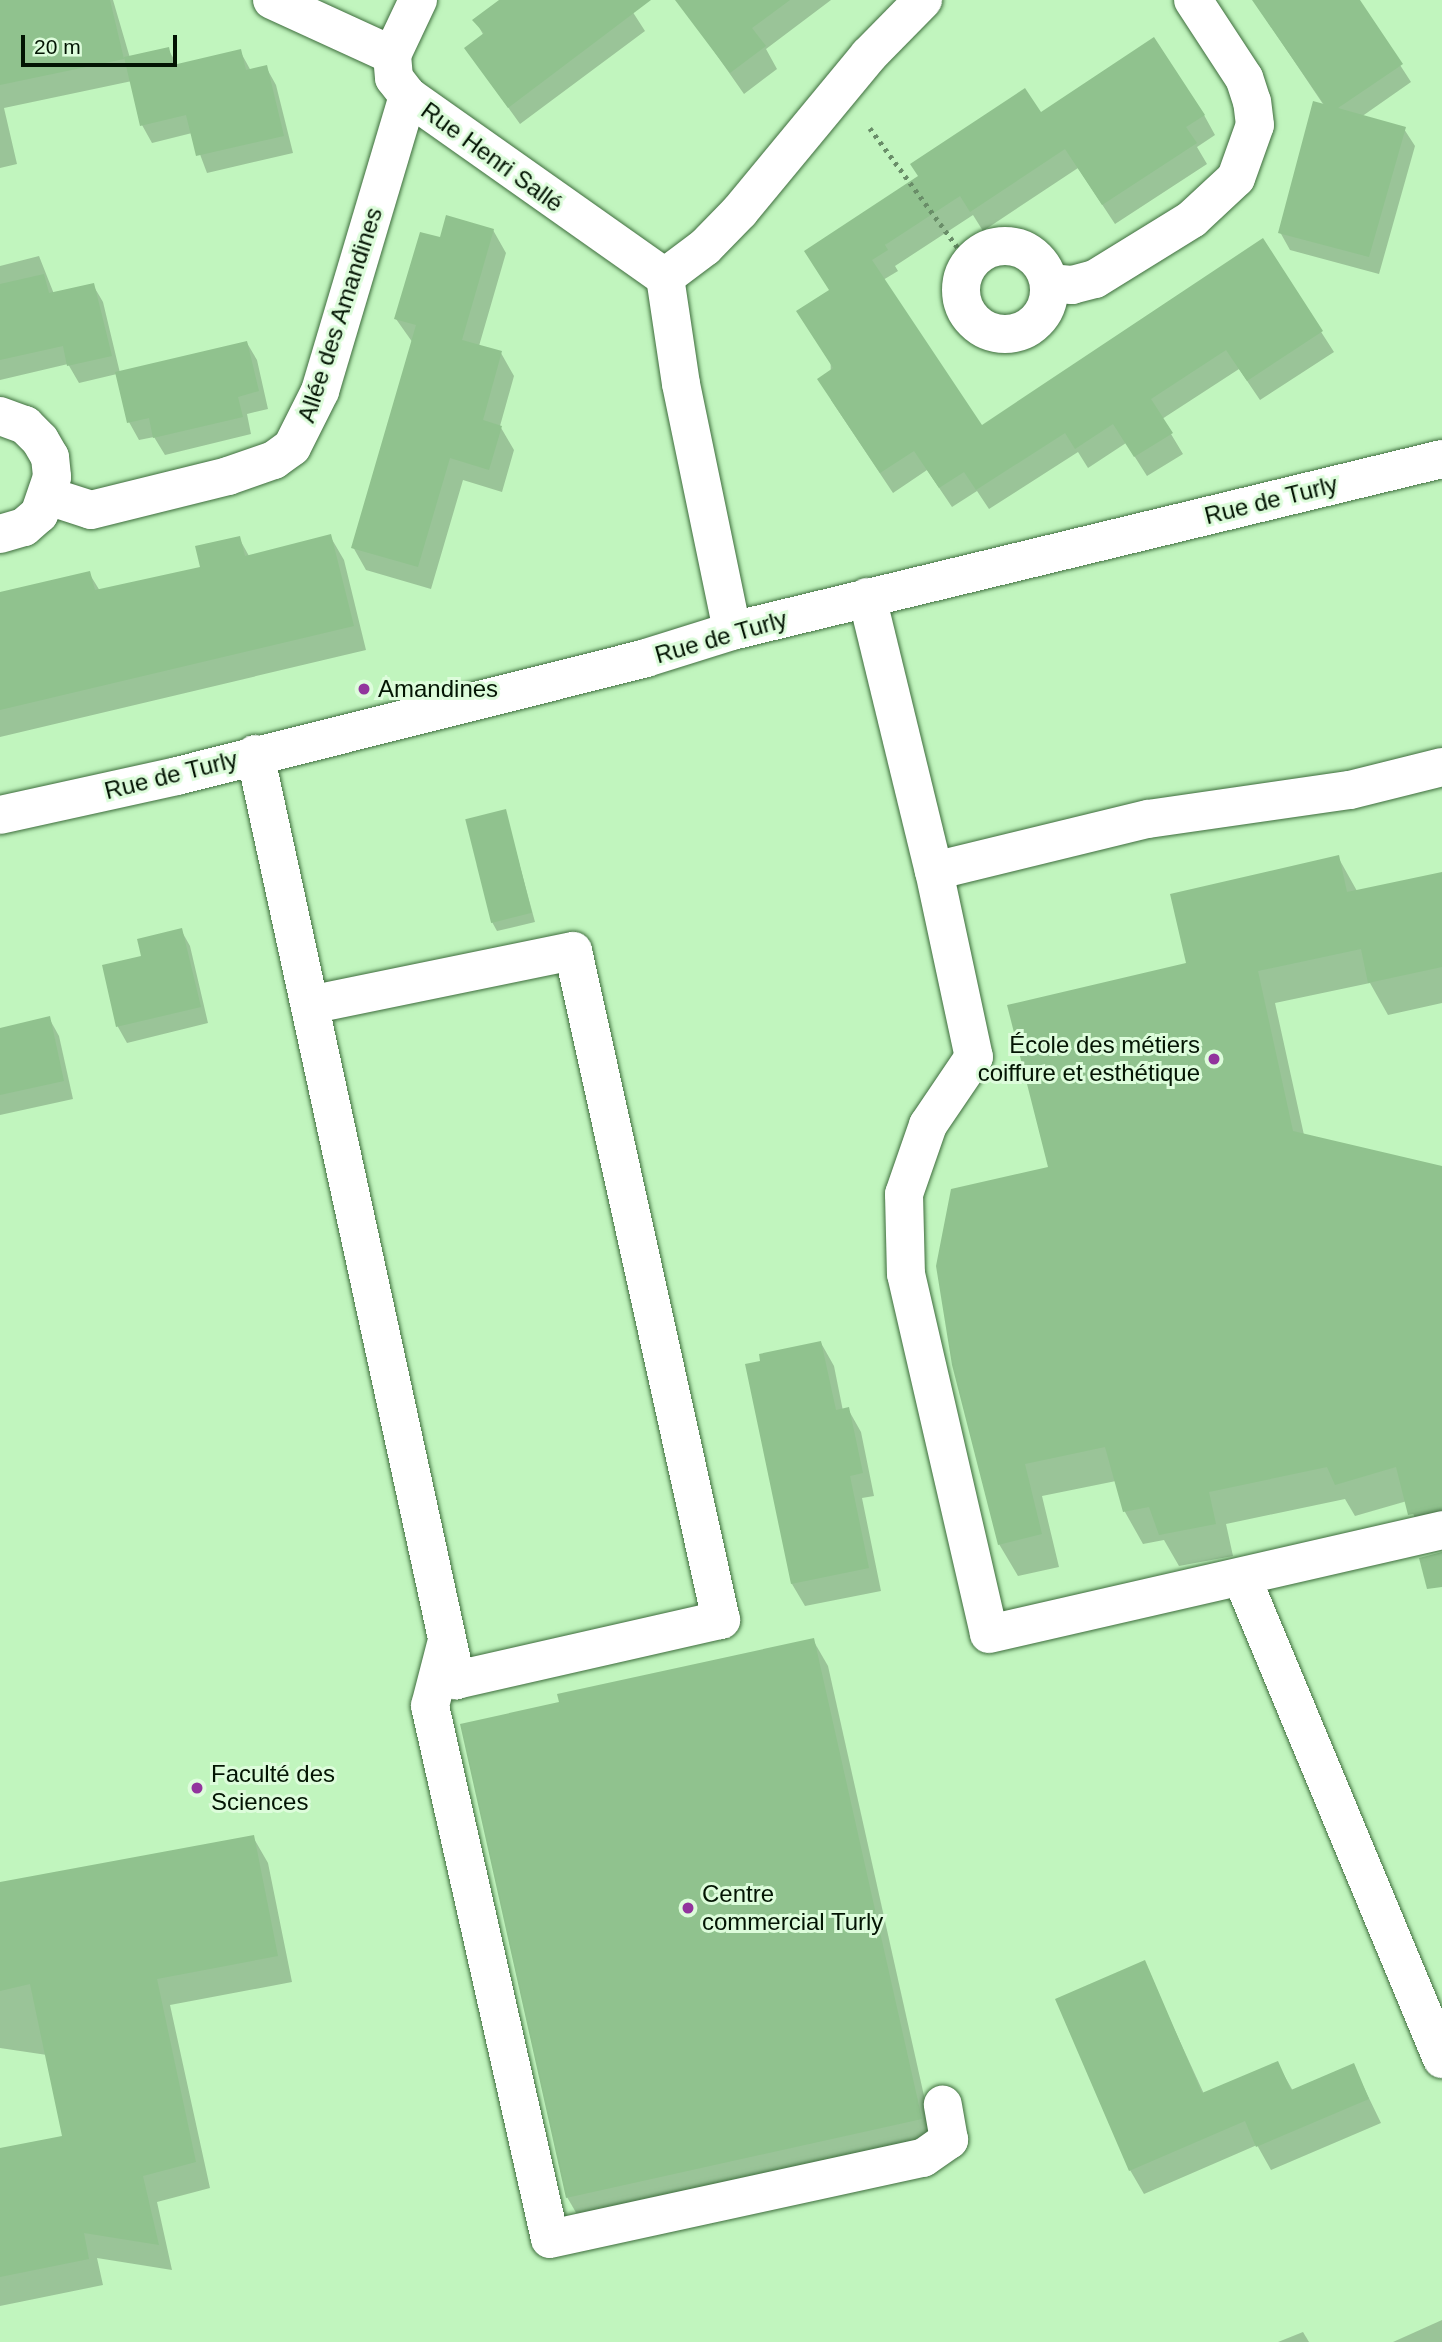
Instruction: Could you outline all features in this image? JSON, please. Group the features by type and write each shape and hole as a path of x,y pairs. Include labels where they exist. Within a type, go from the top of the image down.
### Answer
{"street":[{"path":"272,0 392,55 418,0"},
{"path":"732,631 681,384 665,277 705,247 740,211 841,89 923,0"},
{"path":"1048,283 1072,285 1096,279 1192,219 1217,199 1240,169 1255,125 1252,102 1244,78 1193,0"},
{"name":"Rue Henri Sallé","path":"392,55 394,78 408,96 665,277"},
{"name":"Allée des Amandines","path":"48,496 92,510 228,476 274,460 292,447 320,391 408,96"},
{"path":"1011,246 1036,259 1048,283 1048,298 1034,323 1006,334 991,332 978,325 962,300 961,286 969,263 983,251 1011,246"},
{"path":"0,416 25,425 40,440 50,457 48,496 24,527 0,534"},
{"name":"Rue de Turly","path":"0,815 646,658 732,631 867,597 1442,458"},
{"path":"867,597 934,871 974,1057 928,1125 904,1194 906,1274 989,1634 1442,1530"},
{"path":"255,754 456,1680 721,1620 573,951 310,1005"},
{"path":"934,871 1148,819 1350,790 1442,767"},
{"path":"1242,1578 1442,2059"},
{"path":"447,1638 430,1706 550,2239 923,2158 949,2140 943,2105"}],"path":[{"path":"841,89 969,263"}],"building":[{"path":"0,0 110,0 124,59 0,85"},
{"path":"499,0 651,0 508,108 464,48 484,33 472,20"},
{"path":"675,0 790,0 752,28 766,46 730,73"},
{"path":"1252,0 1360,0 1403,64 1338,108 1406,127 1369,257 1278,233 1313,101 1324,104"},
{"path":"1154,37 1205,115 1186,127 1197,143 1102,205 1065,149 970,212 960,196 885,245 888,250 872,260 982,425 1263,238 1323,331 1247,381 1226,350 1151,399 1173,433 1134,457 1113,424 1075,449 1065,433 976,490 964,472 939,488 914,451 880,473 817,379 833,368 796,311 829,290 804,251 918,176 910,164 1025,88 1041,112"},
{"path":"169,47 173,65 241,49 246,70 267,65 284,136 196,156 186,115 140,126 124,57"},
{"path":"446,215 494,229 462,340 502,351 483,420 502,426 489,470 450,458 418,567 351,548 416,325 394,319 420,232 440,237"},
{"path":"44,274 49,293 94,283 112,356 67,366 63,346 0,360 0,284"},
{"path":"247,341 259,391 238,397 243,417 153,438 149,418 127,423 115,372"},
{"path":"331,534 354,626 0,710 0,592 90,571 95,590 200,567 195,546 240,536 245,556"},
{"path":"506,809 532,913 491,923 465,819"},
{"path":"1339,855 1347,892 1442,872 1442,967 1368,983 1361,949 1258,971 1293,1131 1442,1166 1442,1509 1408,1515 1396,1467 1335,1485 1327,1467 1209,1492 1216,1524 1159,1535 1149,1507 1123,1512 1105,1447 1025,1464 1042,1534 998,1545 952,1365 936,1266 951,1189 1048,1167 1007,1005 1186,963 1170,894"},
{"path":"182,928 201,1007 116,1027 102,965 141,956 137,939"},
{"path":"50,1016 64,1081 0,1095 0,1028"},
{"path":"821,1341 836,1410 849,1407 863,1473 850,1476 869,1568 791,1584 745,1364 760,1361 759,1354"},
{"path":"1442,1552 1442,1587 1427,1589 1419,1558"},
{"name":"Centre commercial Turly","path":"814,1638 922,2119 566,2198 460,1724 559,1702 557,1694"},
{"path":"254,1835 278,1956 157,1979 196,2162 143,2176 159,2245 84,2233 89,2259 0,2277 0,2148 62,2136 30,1984 0,1991 0,1882"},
{"path":"1145,1960 1202,2093 1278,2061 1291,2090 1354,2063 1369,2099 1256,2147 1245,2121 1129,2171 1055,1999"}],"place":[{"name":"Amandines","path":"364,689"},
{"name":"École des métiers coiffure et esthétique","path":"1214,1059"},
{"name":"Faculté des Sciences","path":"197,1788"},
{"name":"Centre commercial Turly","path":"688,1908"}]}
